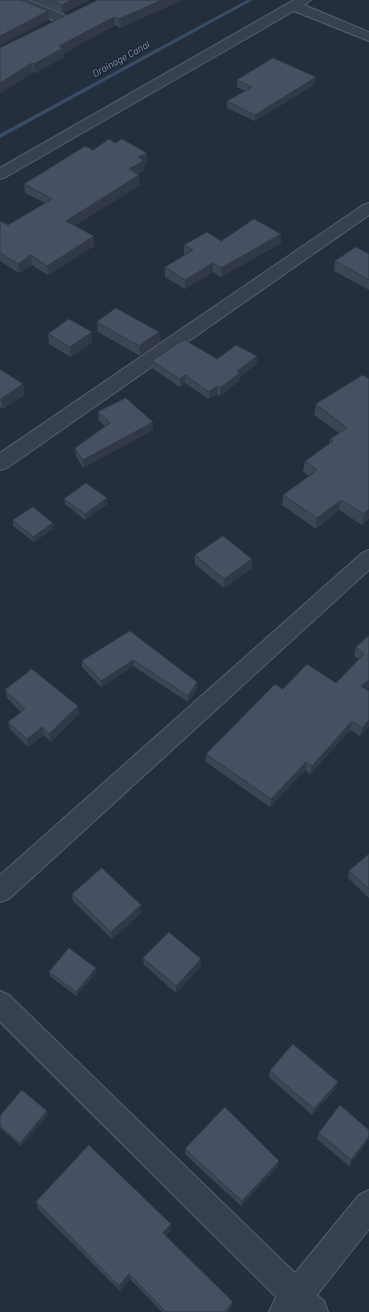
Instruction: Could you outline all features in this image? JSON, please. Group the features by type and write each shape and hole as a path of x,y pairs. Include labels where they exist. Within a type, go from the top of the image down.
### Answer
{"street":[{"path":"18,0 64,20"},
{"path":"0,174 299,3 369,37"},
{"path":"50,27 77,13"},
{"path":"0,463 369,208"},
{"path":"0,891 369,558"},
{"path":"0,1004 298,1307 369,1205"}],"building":[{"path":"0,0 21,0 48,11 0,36"},
{"path":"52,0 71,0 62,5"},
{"path":"98,0 162,0 119,19 114,17 59,46 63,48 34,64 32,63 0,83 0,48"},
{"path":"273,58 316,77 255,115 227,101 252,87 237,80"},
{"path":"109,139 115,143 122,139 147,153 138,157 144,161 129,169 139,175 66,221 94,236 47,266 31,255 18,264 0,253 0,221 8,225 52,199 24,184 85,146 93,150"},
{"path":"254,219 281,234 221,268 213,263 185,280 165,267 193,250 184,245 207,232 221,241"},
{"path":"356,247 369,254 369,280 335,261"},
{"path":"116,308 159,332 139,346 97,322"},
{"path":"69,319 92,332 70,347 48,334"},
{"path":"185,340 217,359 236,345 257,356 237,371 240,373 220,388 217,386 209,392 185,375 180,379 152,361 176,344"},
{"path":"0,369 23,384 1,399 0,399"},
{"path":"363,375 369,379 369,509 364,514 341,500 317,518 283,495 317,470 305,461 333,441 330,439 347,428 316,404"},
{"path":"126,398 153,422 83,460 75,448 110,423 98,412"},
{"path":"86,483 107,498 85,514 64,499"},
{"path":"33,507 53,523 33,537 13,520"},
{"path":"223,536 252,559 224,579 195,555"},
{"path":"130,631 197,682 188,696 133,660 101,681 82,661"},
{"path":"369,636 369,680 361,686 369,691 369,720 362,728 352,721 312,766 306,762 271,799 206,754 275,684 283,689 307,664 336,683 364,654 356,647"},
{"path":"32,669 78,706 49,734 42,727 27,739 8,722 25,709 5,690"},
{"path":"369,854 369,889 349,871"},
{"path":"102,868 141,905 111,932 72,894"},
{"path":"169,932 201,959 176,986 143,958"},
{"path":"69,948 96,968 76,992 49,972"},
{"path":"293,1044 338,1082 314,1109 270,1071"},
{"path":"22,1090 47,1111 20,1143 0,1126 0,1116"},
{"path":"340,1105 369,1130 369,1136 351,1160 319,1133"},
{"path":"225,1107 279,1161 242,1201 185,1149"},
{"path":"89,1145 171,1224 163,1233 233,1302 225,1312 166,1312 129,1274 119,1286 36,1202"}],"waterway":[{"name":"Drainage Canal","path":"0,136 251,0"}]}
